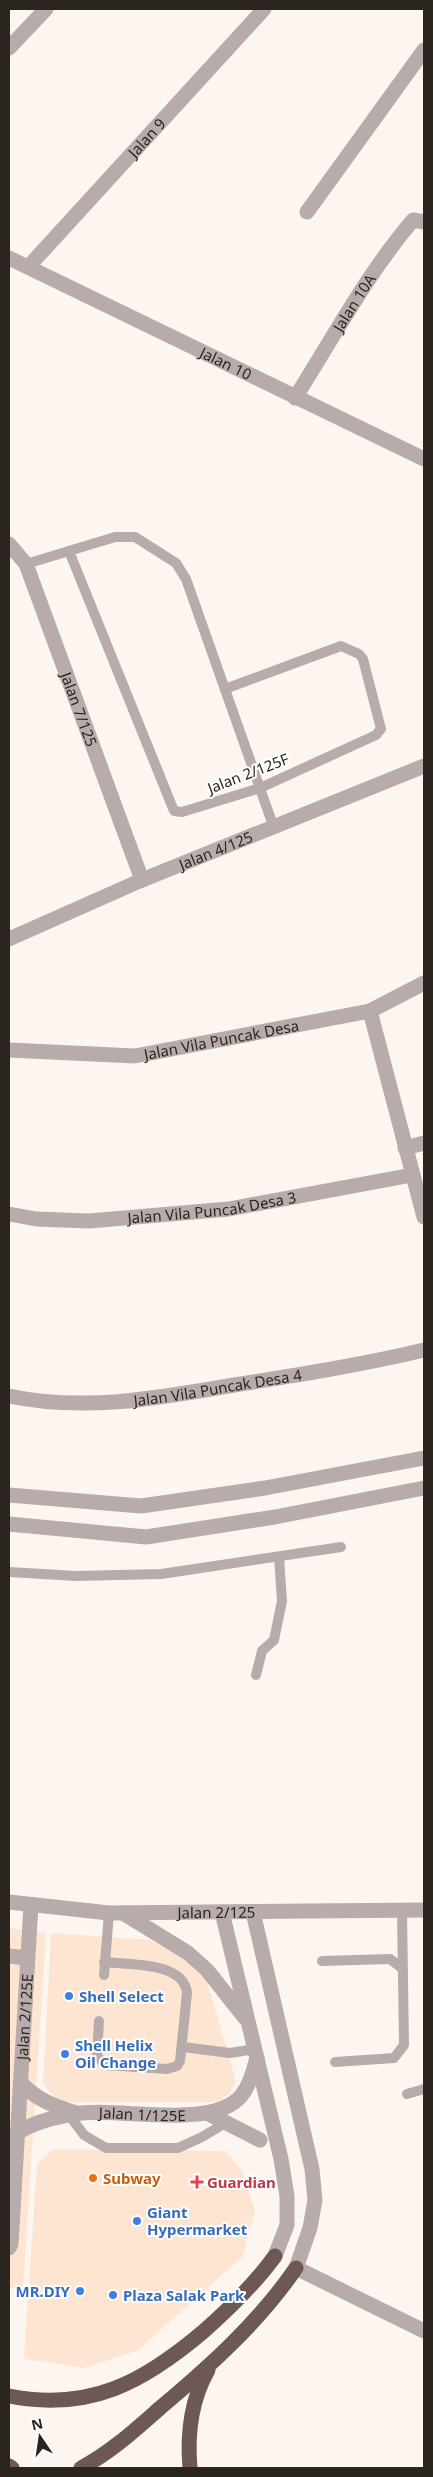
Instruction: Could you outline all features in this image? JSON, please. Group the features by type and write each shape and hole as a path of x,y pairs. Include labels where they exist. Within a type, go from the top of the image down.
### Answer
{"highway":[{"path":"9,2396 31,2400 78,2397 121,2388 146,2375 172,2358 241,2298 275,2256"},
{"path":"81,2468 106,2455 211,2365 277,2295 296,2268"},
{"path":"190,2468 189,2434 192,2414 196,2398 211,2365"}],"street":[{"path":"9,48 46,9"},
{"name":"Jalan 9","path":"29,266 264,9"},
{"path":"307,212 424,50"},
{"name":"Jalan 10A","path":"295,398 400,235 414,220 424,222"},
{"name":"Jalan 10","path":"9,258 29,266 295,398 424,459"},
{"name":"Jalan 7/125","path":"9,544 26,564 142,880"},
{"name":"Jalan 4/125","path":"9,939 142,880 424,766"},
{"name":"Jalan Vila Puncak Desa","path":"9,1050 135,1056 370,1011 424,983"},
{"path":"370,1011 424,1217"},
{"path":"405,1148 424,1143"},
{"name":"Jalan Vila Puncak Desa 3","path":"9,1214 36,1219 88,1221 229,1209 412,1175"},
{"name":"Jalan Vila Puncak Desa 4","path":"9,1396 39,1402 114,1404 354,1366 424,1350"},
{"path":"9,1495 141,1506 265,1488 424,1458"},
{"path":"9,1524 146,1537 275,1516 424,1488"},
{"name":"Jalan 2/125","path":"9,1902 116,1913 424,1910"},
{"name":"Jalan 2/125E","path":"9,2248 11,2244 17,2133 14,2108 21,2083 31,1905"},
{"path":"222,1912 288,2196 287,2225 275,2256"},
{"path":"253,1912 312,2169 316,2200 310,2228 296,2268 424,2331"},
{"path":"116,1913 188,1953 207,1970 248,2022"},
{"path":"9,1956 27,1958"},
{"name":"Jalan 1/125E","path":"209,2114 240,2097 249,2084 256,2054"},
{"name":"Jalan 1/125E","path":"21,2083 32,2094 49,2105 72,2114"},
{"name":"Jalan 1/125E","path":"17,2133 30,2125 72,2114 209,2114 260,2140"}],"lane":[{"path":"26,564 115,537 135,538 176,563 186,579 274,828"},
{"name":"Jalan 2/125F","path":"69,551 174,811 182,812 260,788 380,733 381,725 364,660 359,654 338,646 225,689"},
{"path":"9,1572 76,1576 161,1574 341,1547"},
{"path":"256,1675 262,1651 274,1640 282,1601 279,1557"},
{"path":"335,2062 394,2058 404,2045 402,1910"},
{"path":"104,1975 104,1962 116,1913"},
{"path":"322,1961 390,1959 403,1969"},
{"path":"99,2021 97,2056 100,2061 110,2066 172,2068 180,2061 187,1993 182,1982 168,1969 104,1962"},
{"path":"183,2046 230,2053 256,2054"},
{"path":"407,2094 424,2089"},
{"path":"72,2114 84,2135 106,2148 178,2148 202,2137 226,2122"}],"shaded area":[{"path":"9,1928 46,1933 23,2289 9,2288"},
{"path":"51,1933 150,1940 184,1958 207,1981 236,2081 228,2095 217,2102 59,2102 43,2084"},
{"name":"Plaza Salak Park","path":"53,2149 225,2151 241,2169 255,2211 243,2256 137,2351 84,2368 24,2359 37,2164"}],"place":[{"name":"Shell Select","path":"69,1996"},
{"name":"Shell Helix Oil Change","path":"65,2054"},
{"name":"Subway","path":"93,2178"},
{"name":"Guardian","path":"197,2182"},
{"name":"Giant Hypermarket","path":"137,2221"},
{"name":"MR.DIY","path":"80,2291"},
{"name":"Plaza Salak Park","path":"113,2295"}]}
